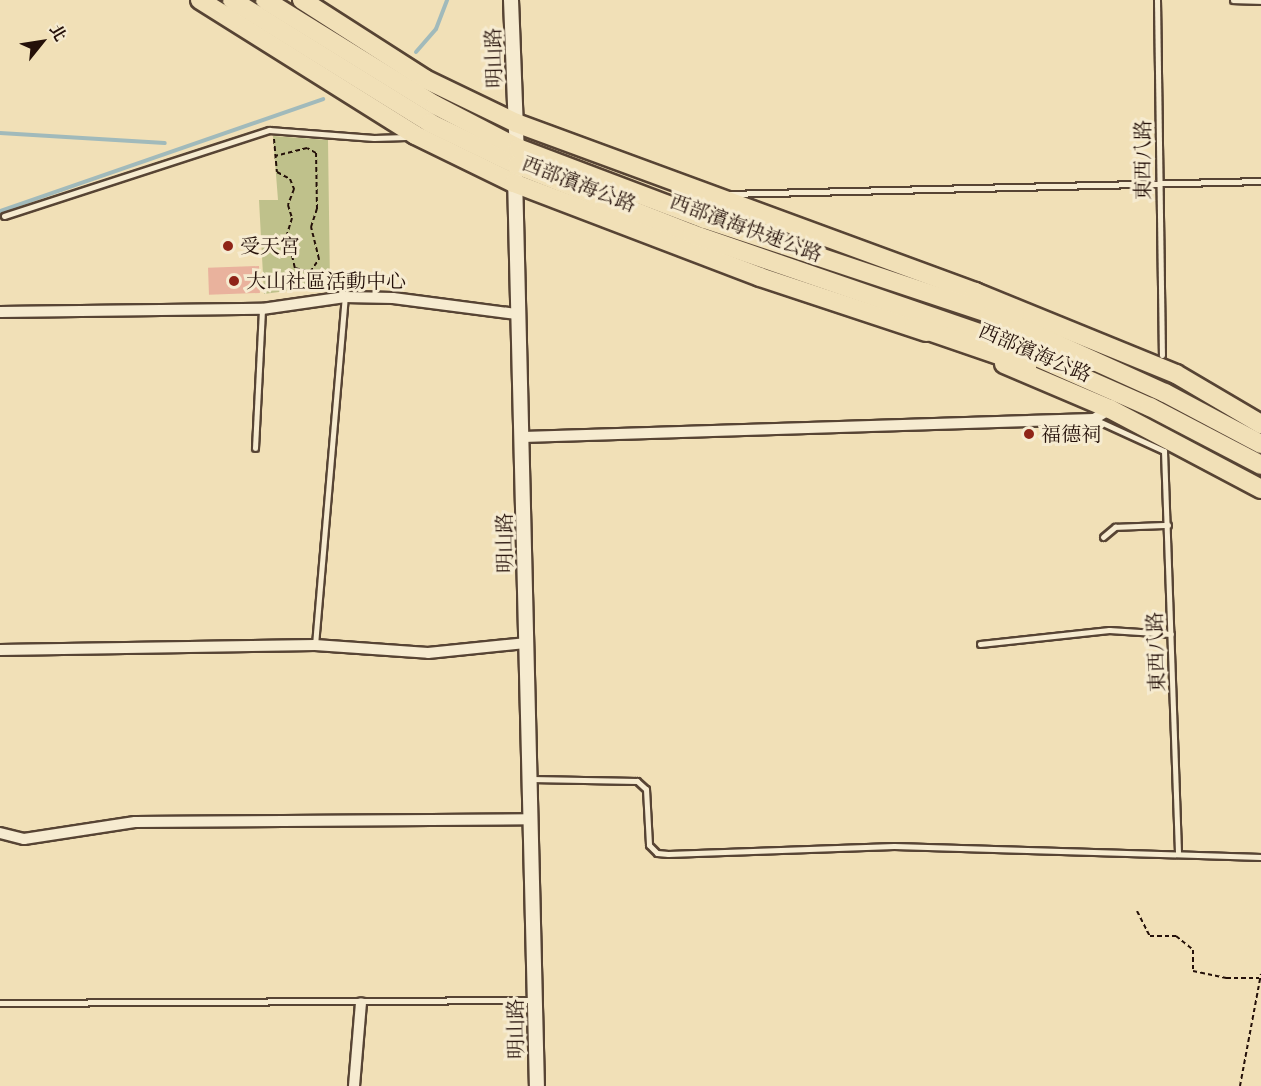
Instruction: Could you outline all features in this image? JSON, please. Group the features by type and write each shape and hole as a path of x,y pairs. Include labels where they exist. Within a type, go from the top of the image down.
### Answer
{"main road":[{"name":"西部濱海公路","path":"200,0 417,136 514,183 760,277 914,326 1110,409 1261,489"},
{"name":"西部濱海快速公路","path":"232,0 430,123 517,157 692,234 989,336 1150,407 1261,465"},
{"name":"西部濱海快速公路","path":"266,0 517,157 993,315 1165,393 1261,444"},
{"name":"西部濱海公路","path":"302,0 424,79 516,123 975,292 1176,374 1256,419"},
{"path":"975,292 1165,393"},
{"path":"914,326 1150,407"}],"street":[{"name":"明山路","path":"512,0 517,157 514,183 517,314 523,437 537,1086"},
{"path":"0,312 262,309 345,297 393,298 517,314"},
{"path":"523,437 1094,419 1110,409"},
{"path":"0,650 315,645 428,653 527,642"},
{"path":"0,833 24,839 135,822 530,819"},
{"path":"354,1086 361,1003"}],"lane":[{"name":"東西八路","path":"1157,0 1162,355"},
{"path":"1233,0 1261,1"},
{"path":"3,216 273,130 374,138 417,136"},
{"path":"714,194 1261,181"},
{"path":"315,645 345,297"},
{"path":"255,448 262,309"},
{"name":"東西八路","path":"1094,419 1164,451 1178,852"},
{"path":"1103,537 1115,527 1168,525"},
{"path":"980,644 1109,630 1171,634"},
{"path":"531,779 637,781 646,789 649,845 657,853 894,846 1178,852 1261,857"},
{"path":"0,1003 361,1003 535,1000"}],"path":[{"path":"273,130 275,156 277,172 290,179 294,189 288,205 292,218 287,234 295,268 310,272 319,259 311,227 316,209 316,153 307,148 275,156"},
{"path":"1137,911 1150,936 1176,936 1192,950 1193,971 1226,978 1260,976 1240,1086"}],"green space":[{"path":"273,136 328,140 330,285 264,294 259,200 278,200"}],"building":[{"name":"大山社區活動中心","path":"259,266 260,293 209,295 208,268"}],"waterway":[{"path":"416,52 436,29 447,0"},
{"path":"0,211 323,99"},
{"path":"0,133 165,143"}],"place":[{"name":"受天宮","path":"228,246"},
{"name":"大山社區活動中心","path":"234,281"},
{"name":"福德祠","path":"1029,434"}]}
